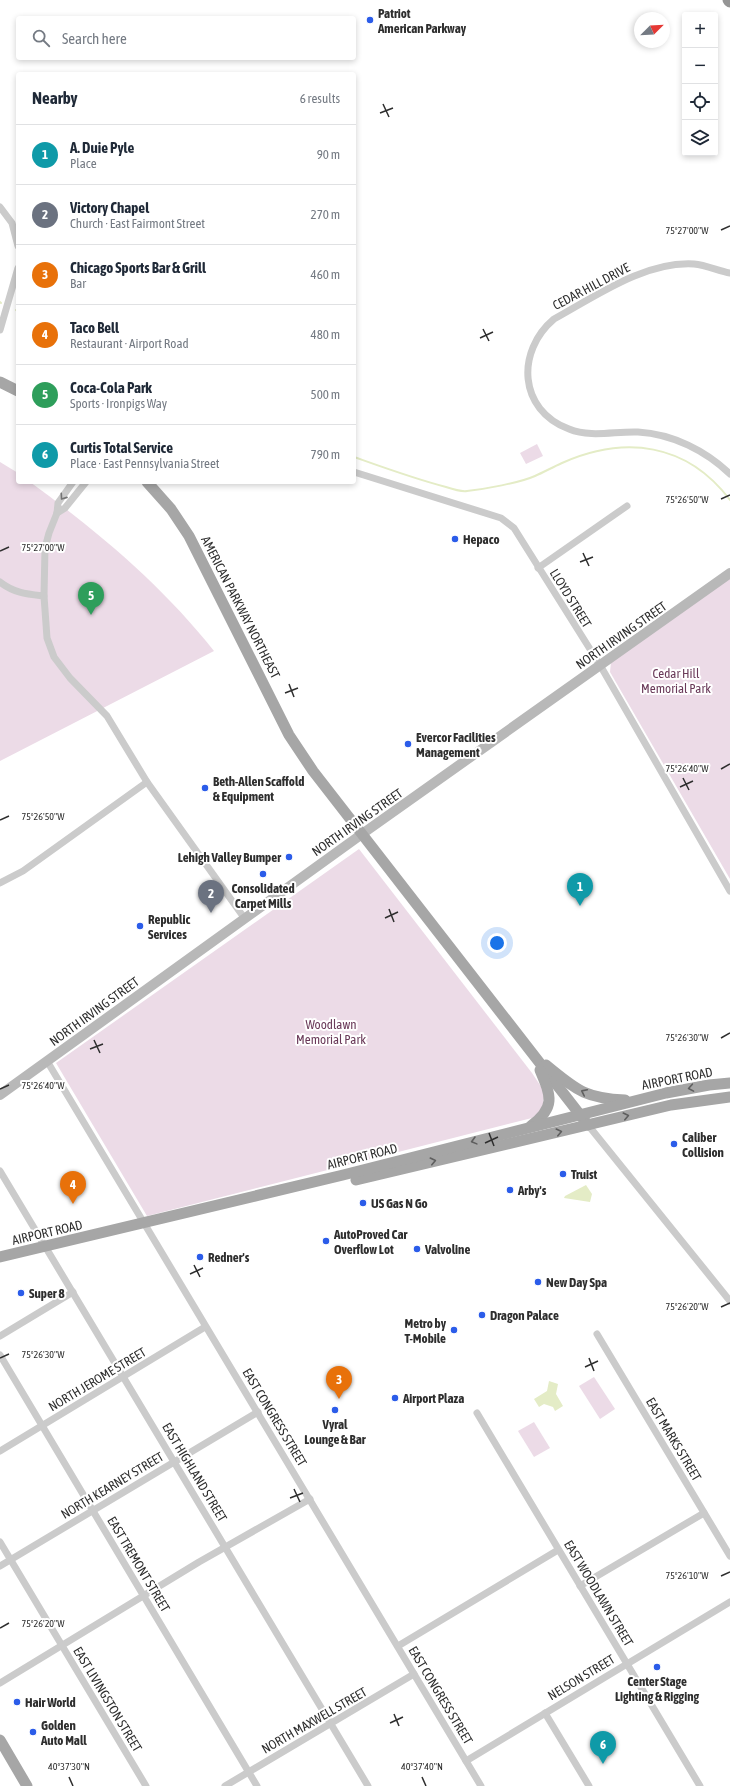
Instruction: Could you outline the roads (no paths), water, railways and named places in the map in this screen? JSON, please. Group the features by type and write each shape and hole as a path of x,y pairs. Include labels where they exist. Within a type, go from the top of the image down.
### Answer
{"main road":[{"path":"0,382 16,390"},
{"name":"AMERICAN PARKWAY NORTHEAST","path":"149,484 171,509 189,536 289,735 313,771 533,1055"},
{"path":"533,1055 572,1086 591,1096 636,1100"},
{"path":"533,1055 588,1125"},
{"path":"527,1128 546,1113 549,1100 548,1091 533,1055"},
{"name":"AIRPORT ROAD","path":"146,1227 636,1100 709,1085 730,1083"},
{"name":"AIRPORT ROAD","path":"0,1264 48,1250 671,1105 730,1097"},
{"name":"AIRPORT ROAD","path":"0,1257 48,1250"},
{"path":"0,1740 27,1786"}],"street":[{"path":"0,207 12,224 16,239"},
{"name":"CEDAR HILL DRIVE","path":"730,273 697,264 668,265 646,271 554,319 546,326 535,340 528,359 527,370 530,389 538,405 553,421 564,428 582,433 638,432 672,439 699,450 730,474"},
{"path":"0,330 16,275"},
{"name":"LLOYD STREET","path":"356,473 500,518 514,528 600,665 730,891"},
{"path":"72,484 58,503 57,513 45,548 44,596 47,638 54,657 70,678 107,716 147,782 245,919"},
{"path":"57,513 65,508 84,484"},
{"path":"538,568 627,506"},
{"name":"NORTH IRVING STREET","path":"0,1095 362,834 730,573"},
{"path":"0,582 10,589 21,593 44,596"},
{"path":"0,883 23,871 147,782"},
{"name":"EAST CONGRESS STREET","path":"47,1061 481,1786"},
{"path":"588,1125 730,1301"},
{"name":"EAST HIGHLAND STREET","path":"0,1171 175,1461 368,1786"},
{"path":"0,1336 73,1292"},
{"name":"NORTH JEROME STREET","path":"0,1451 205,1327"},
{"name":"EAST MARKS STREET","path":"597,1334 730,1556"},
{"name":"EAST TREMONT STREET","path":"0,1355 257,1786"},
{"name":"NORTH KEARNEY STREET","path":"0,1566 258,1412"},
{"name":"EAST WOODLAWN STREET","path":"477,1413 700,1786"},
{"path":"0,1683 226,1547 310,1499"},
{"path":"580,1586 704,1513"},
{"name":"EAST LIVINGSTON STREET","path":"0,1542 146,1786"},
{"path":"398,1646 558,1550"},
{"name":"NELSON STREET","path":"466,1761 730,1602"},
{"name":"NORTH MAXWELL STREET","path":"225,1786 332,1724 414,1674"},
{"path":"546,1713 589,1786"}],"waterway":[{"path":"356,458 400,473 459,491 465,491 520,481 586,454 609,449 632,447 654,450 675,456 694,466 713,481 730,500"}],"place":[{"name":"Patriot American Parkway","path":"370,20"},
{"name":"Hepaco","path":"455,539"},
{"name":"Coca-Cola Park","path":"91,615"},
{"name":"Evercor Facilities Management","path":"408,744"},
{"name":"Beth-Allen Scaffold & Equipment","path":"205,788"},
{"name":"Lehigh Valley Bumper","path":"289,857"},
{"name":"Consolidated Carpet Mills","path":"263,874"},
{"name":"A. Duie Pyle","path":"580,906"},
{"name":"Victory Chapel","path":"211,913"},
{"name":"Republic Services","path":"140,926"},
{"name":"Caliber Collision","path":"674,1144"},
{"name":"Truist","path":"563,1174"},
{"name":"Arby's","path":"510,1190"},
{"name":"US Gas N Go","path":"363,1203"},
{"name":"Taco Bell","path":"73,1204"},
{"name":"AutoProved Car Overflow Lot","path":"326,1241"},
{"name":"Valvoline","path":"417,1249"},
{"name":"Redner's","path":"200,1257"},
{"name":"New Day Spa","path":"538,1282"},
{"name":"Super 8","path":"21,1293"},
{"name":"Dragon Palace","path":"482,1315"},
{"name":"Metro by T-Mobile","path":"454,1330"},
{"name":"Airport Plaza","path":"395,1398"},
{"name":"Chicago Sports Bar & Grill","path":"339,1399"},
{"name":"Vyral Lounge & Bar","path":"335,1410"},
{"name":"Center Stage Lighting & Rigging","path":"657,1667"},
{"name":"Hair World","path":"17,1702"},
{"name":"Golden Auto Mall","path":"33,1732"},
{"name":"Curtis Total Service","path":"603,1764"}],"park label":[{"name":"Cedar Hill Memorial Park","path":"676,680"},
{"name":"Woodlawn Memorial Park","path":"331,1032"}]}
